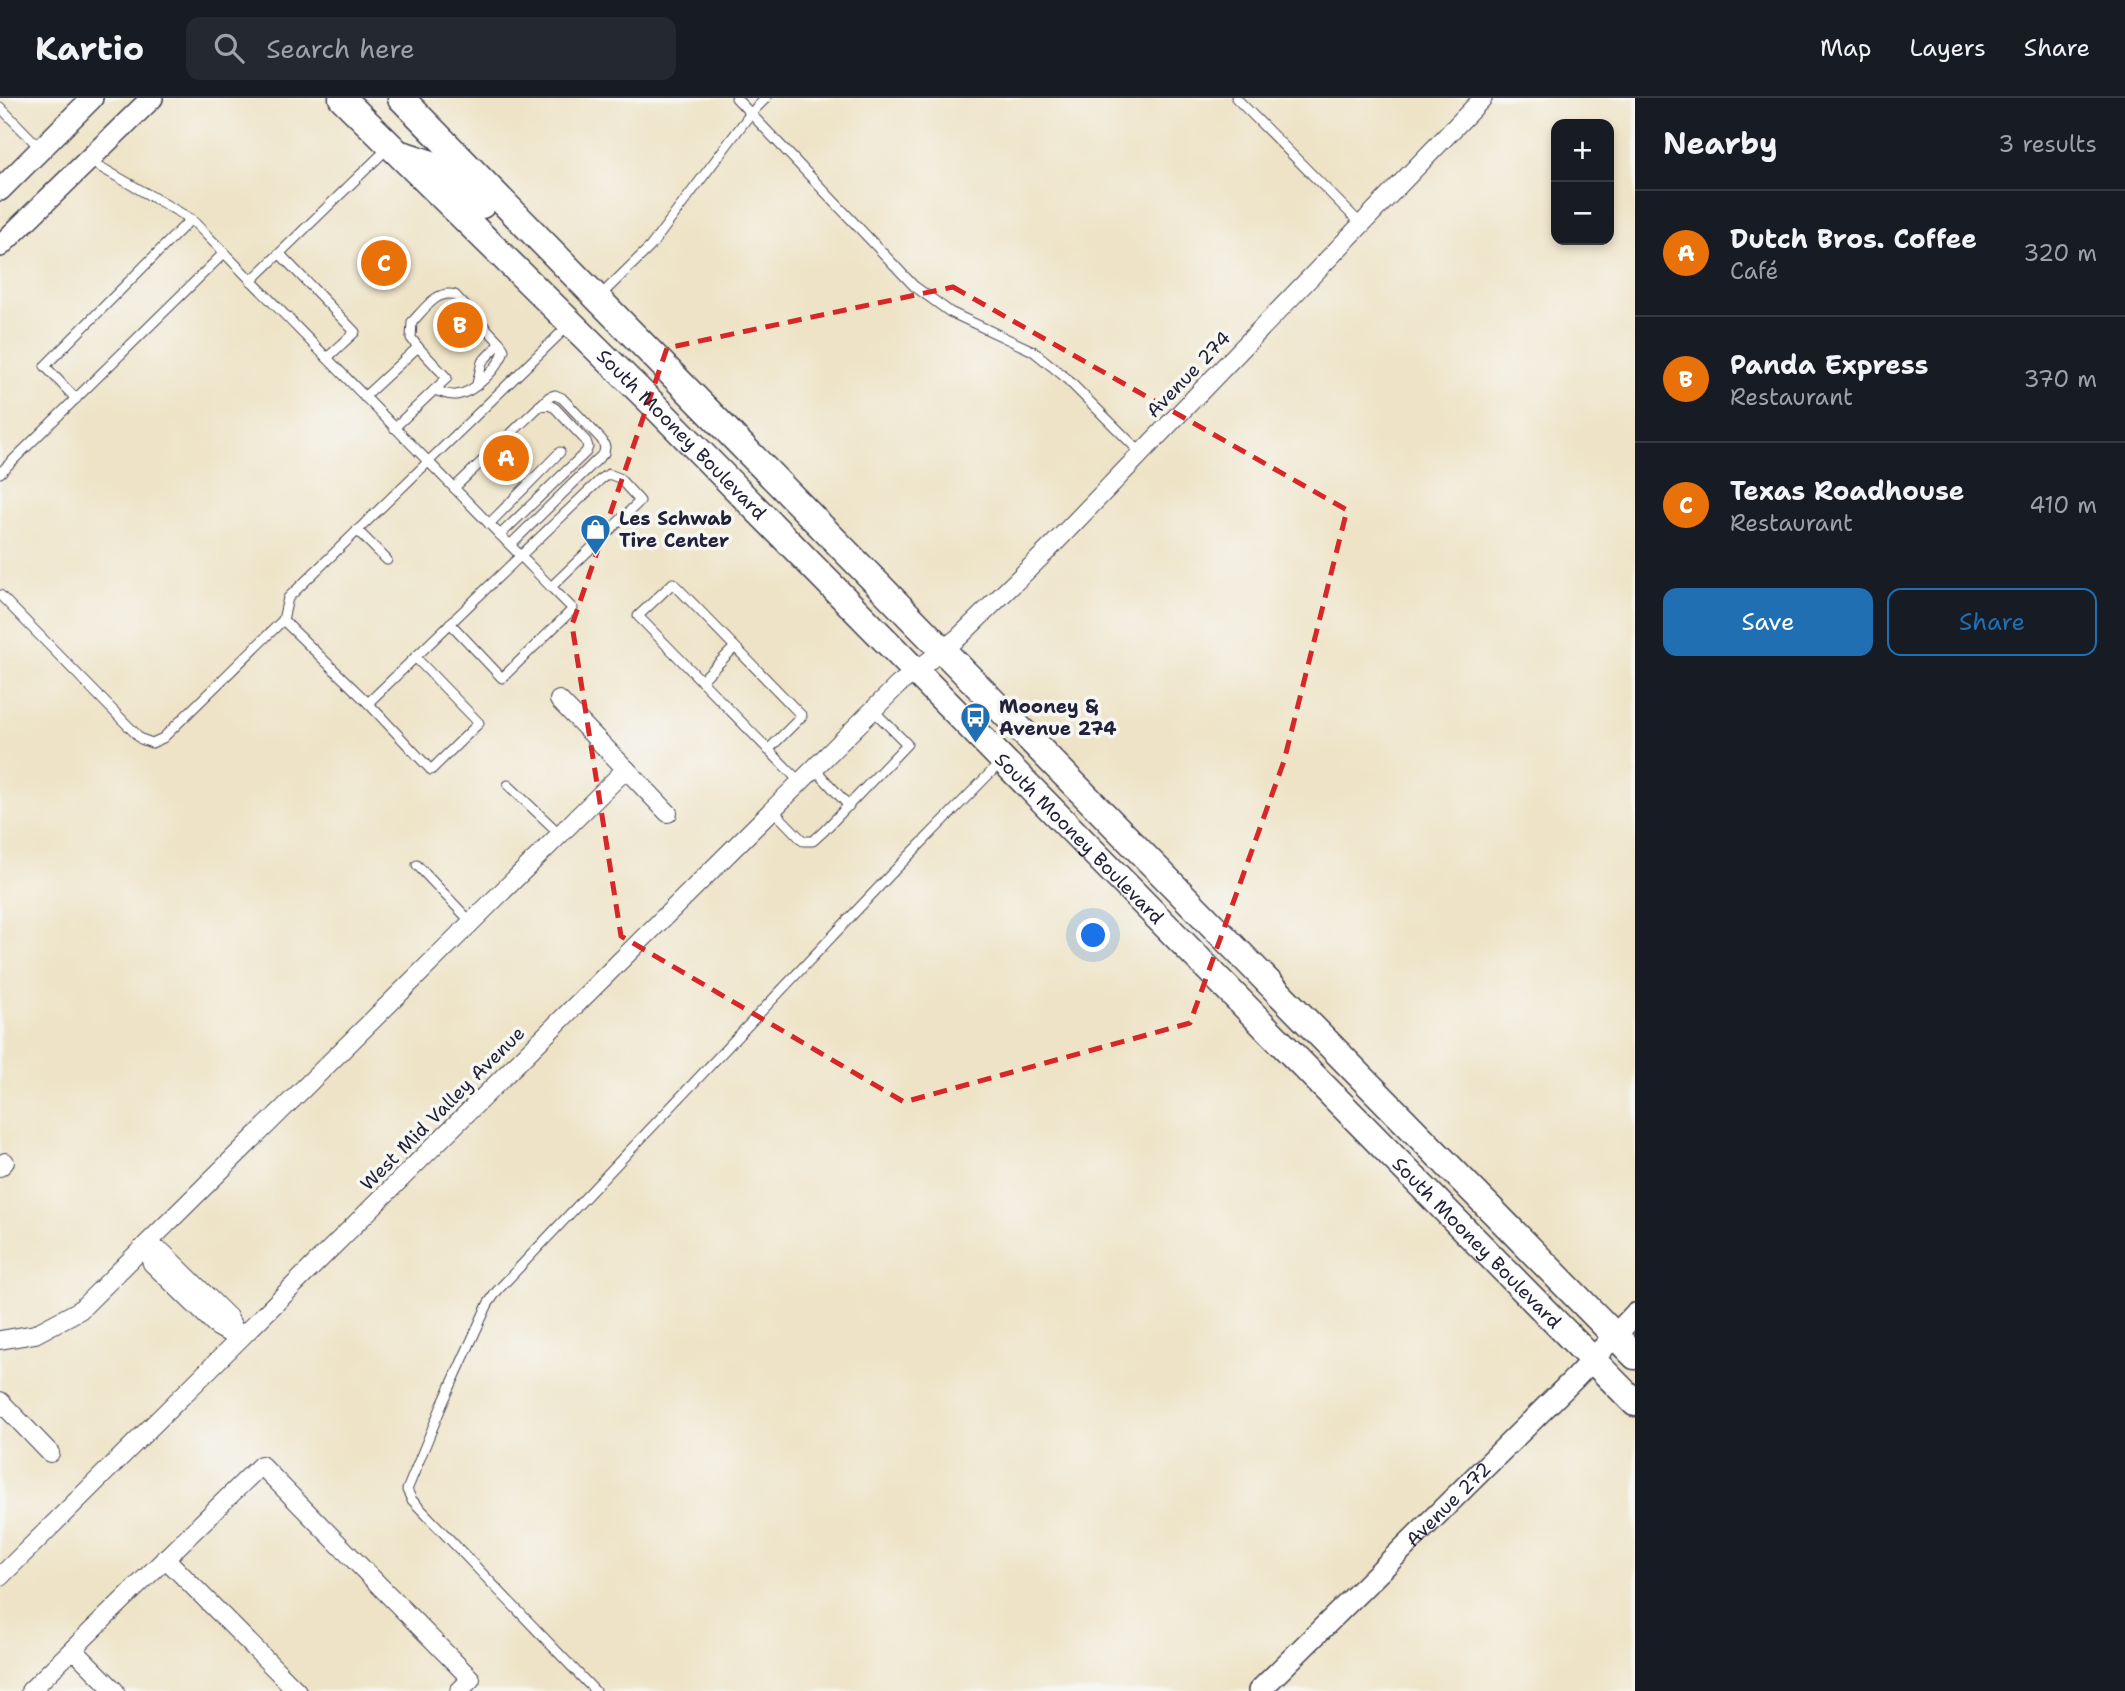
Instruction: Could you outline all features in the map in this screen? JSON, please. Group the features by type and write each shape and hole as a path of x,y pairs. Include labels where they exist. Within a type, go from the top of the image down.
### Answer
{"main road":[{"name":"South Mooney Boulevard","path":"342,98 571,323 916,671 1635,1403"},
{"name":"South Mooney Boulevard","path":"401,98 1635,1356"},
{"path":"395,149 438,166 568,289 583,298 597,299"},
{"path":"571,323 580,321 595,325 617,342 725,446 762,467"}],"street":[{"path":"0,190 92,98"},
{"path":"0,246 152,98"},
{"name":"Avenue 274","path":"916,671 943,650 1032,566 1483,98"},
{"name":"West Mid Valley Avenue","path":"0,1577 814,768 916,671"},
{"path":"559,700 668,813"},
{"path":"0,1340 35,1334 80,1310 626,769"},
{"path":"146,1247 162,1252 172,1261 228,1317 239,1339"},
{"name":"Avenue 272","path":"1259,1691 1593,1360 1635,1314"},
{"path":"0,1401 50,1453"},
{"path":"30,1691 261,1465 471,1679 459,1691"},
{"path":"166,1558 297,1691"},
{"path":"73,1649 115,1691"}],"lane":[{"path":"736,98 914,286 950,312 1033,351 1065,377 1141,453"},
{"path":"597,299 650,247 751,113 766,98"},
{"path":"1236,98 1361,224"},
{"path":"0,107 41,149"},
{"path":"251,281 395,149"},
{"path":"88,160 191,219 573,609 502,678 450,623"},
{"path":"76,399 45,366 191,219"},
{"path":"0,473 224,253"},
{"path":"280,254 355,332 327,358"},
{"path":"394,428 447,377 411,338 412,322 439,295 447,292 455,295 504,350 502,358 478,384 464,393 452,396 434,390"},
{"path":"0,595 141,739 152,743 163,738 283,620 288,598 571,323"},
{"path":"364,397 418,347"},
{"path":"454,488 538,406 555,395 562,398 602,440 604,453 510,545"},
{"path":"500,535 586,452 588,447 586,441 555,408 549,405 538,406"},
{"path":"489,524 560,452"},
{"path":"368,703 601,479 609,474 619,478 640,501 551,587"},
{"path":"357,530 387,560"},
{"path":"768,750 802,716 673,583 638,616 768,750 800,782"},
{"path":"283,620 368,703 431,770 479,723 415,657"},
{"path":"701,681 735,647"},
{"path":"773,810 803,841 808,842 813,841 849,806 907,744 873,710"},
{"path":"596,1691 412,1500 407,1490 442,1405 488,1304 503,1284 894,871 1002,761"},
{"path":"814,768 849,806"},
{"path":"508,785 560,834"},
{"path":"417,865 471,922"}],"highlighted area":[{"path":"953,287 1347,510 1284,761 1190,1023 904,1102 621,936 572,625 667,348"}],"place":[{"name":"Texas Roadhouse","path":"384,263"},
{"name":"Panda Express","path":"460,325"},
{"name":"Dutch Bros. Coffee","path":"506,458"},
{"name":"Les Schwab Tire Center","path":"596,556"},
{"name":"Mooney & Avenue 274","path":"976,744"}]}
